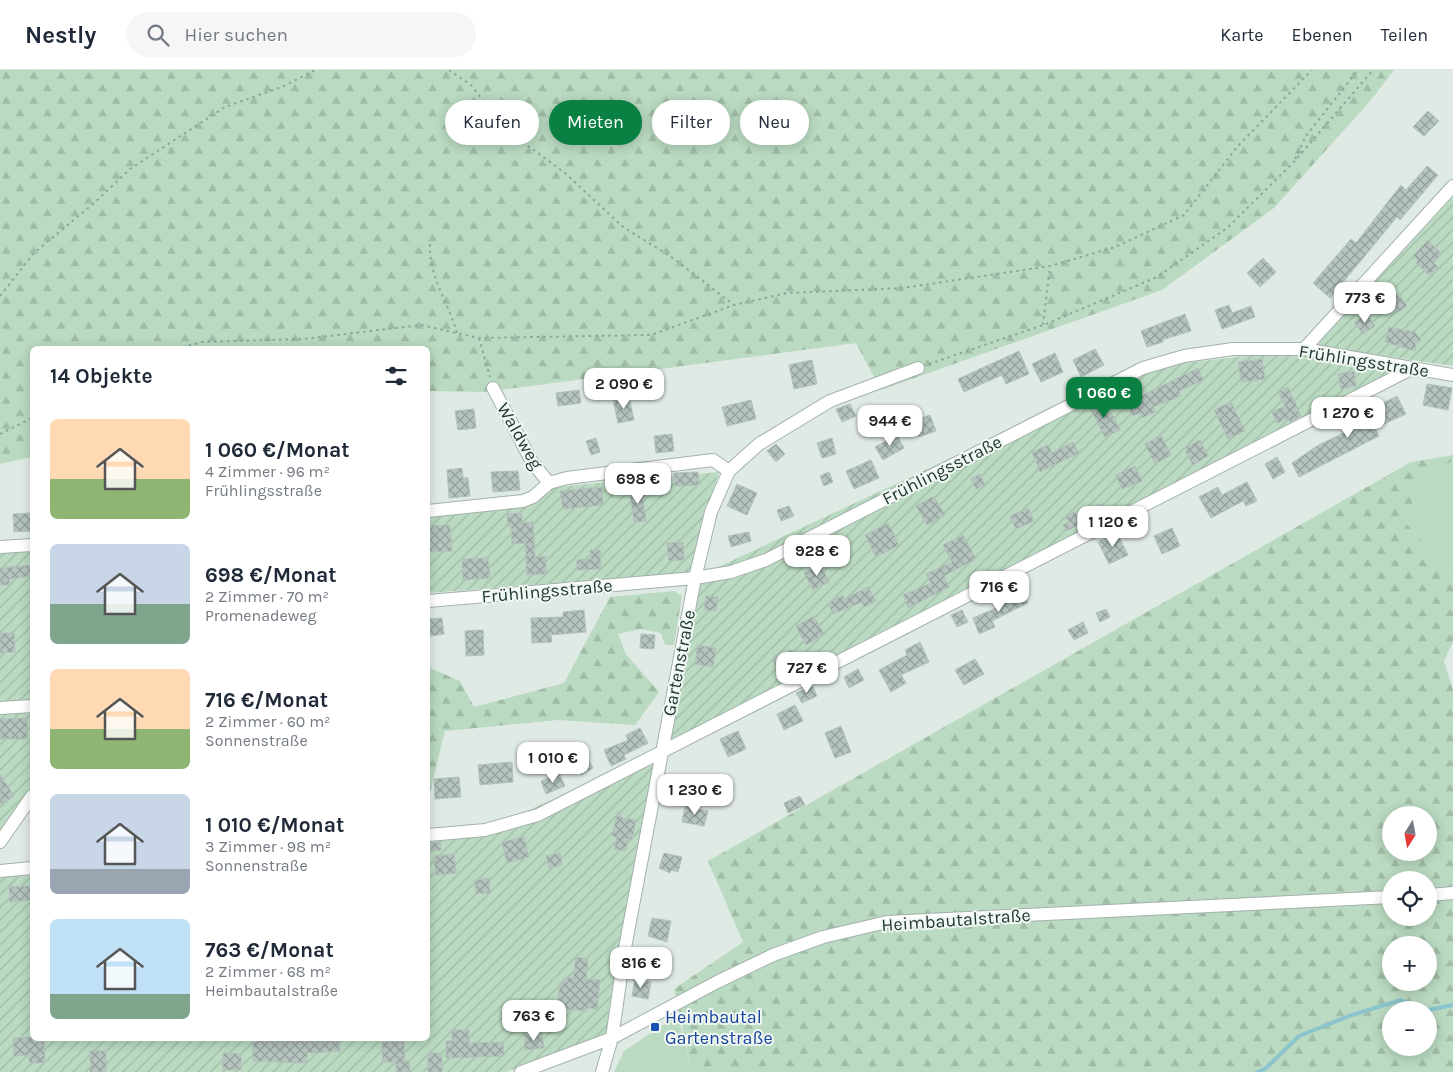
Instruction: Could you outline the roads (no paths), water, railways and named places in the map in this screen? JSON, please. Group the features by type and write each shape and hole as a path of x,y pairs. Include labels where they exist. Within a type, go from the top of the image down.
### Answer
{"street":[{"path":"1304,348 1453,186"},
{"name":"Frühlingsstraße","path":"430,602 695,578 731,572 766,560 1143,368 1184,356 1233,350 1304,348 1410,369 1453,375"},
{"name":"Gartenstraße","path":"602,1072 612,1038 625,948 695,578 711,512 729,471 759,444 830,401 918,368"},
{"path":"430,835 485,830 538,815 1410,369"},
{"name":"Waldweg","path":"493,388 532,462 549,483"},
{"path":"430,511 523,501 533,496 549,483 567,478 713,460 729,471"},
{"path":"0,547 30,545"},
{"path":"0,708 30,706"},
{"path":"0,842 30,799"},
{"path":"0,871 30,868"},
{"path":"1437,894 1453,893"},
{"name":"Heimbautalstraße","path":"521,1072 612,1038 717,982 773,955 823,937 887,922 1382,896"}],"waterway":[{"path":"1398,1001 1404,1001"},
{"path":"1437,1008 1453,1005"},
{"path":"1257,1072 1265,1069 1299,1036 1352,1015 1382,1006"}],"place":[{"name":"Heimbautal Gartenstraße","path":"655,1027"}]}
